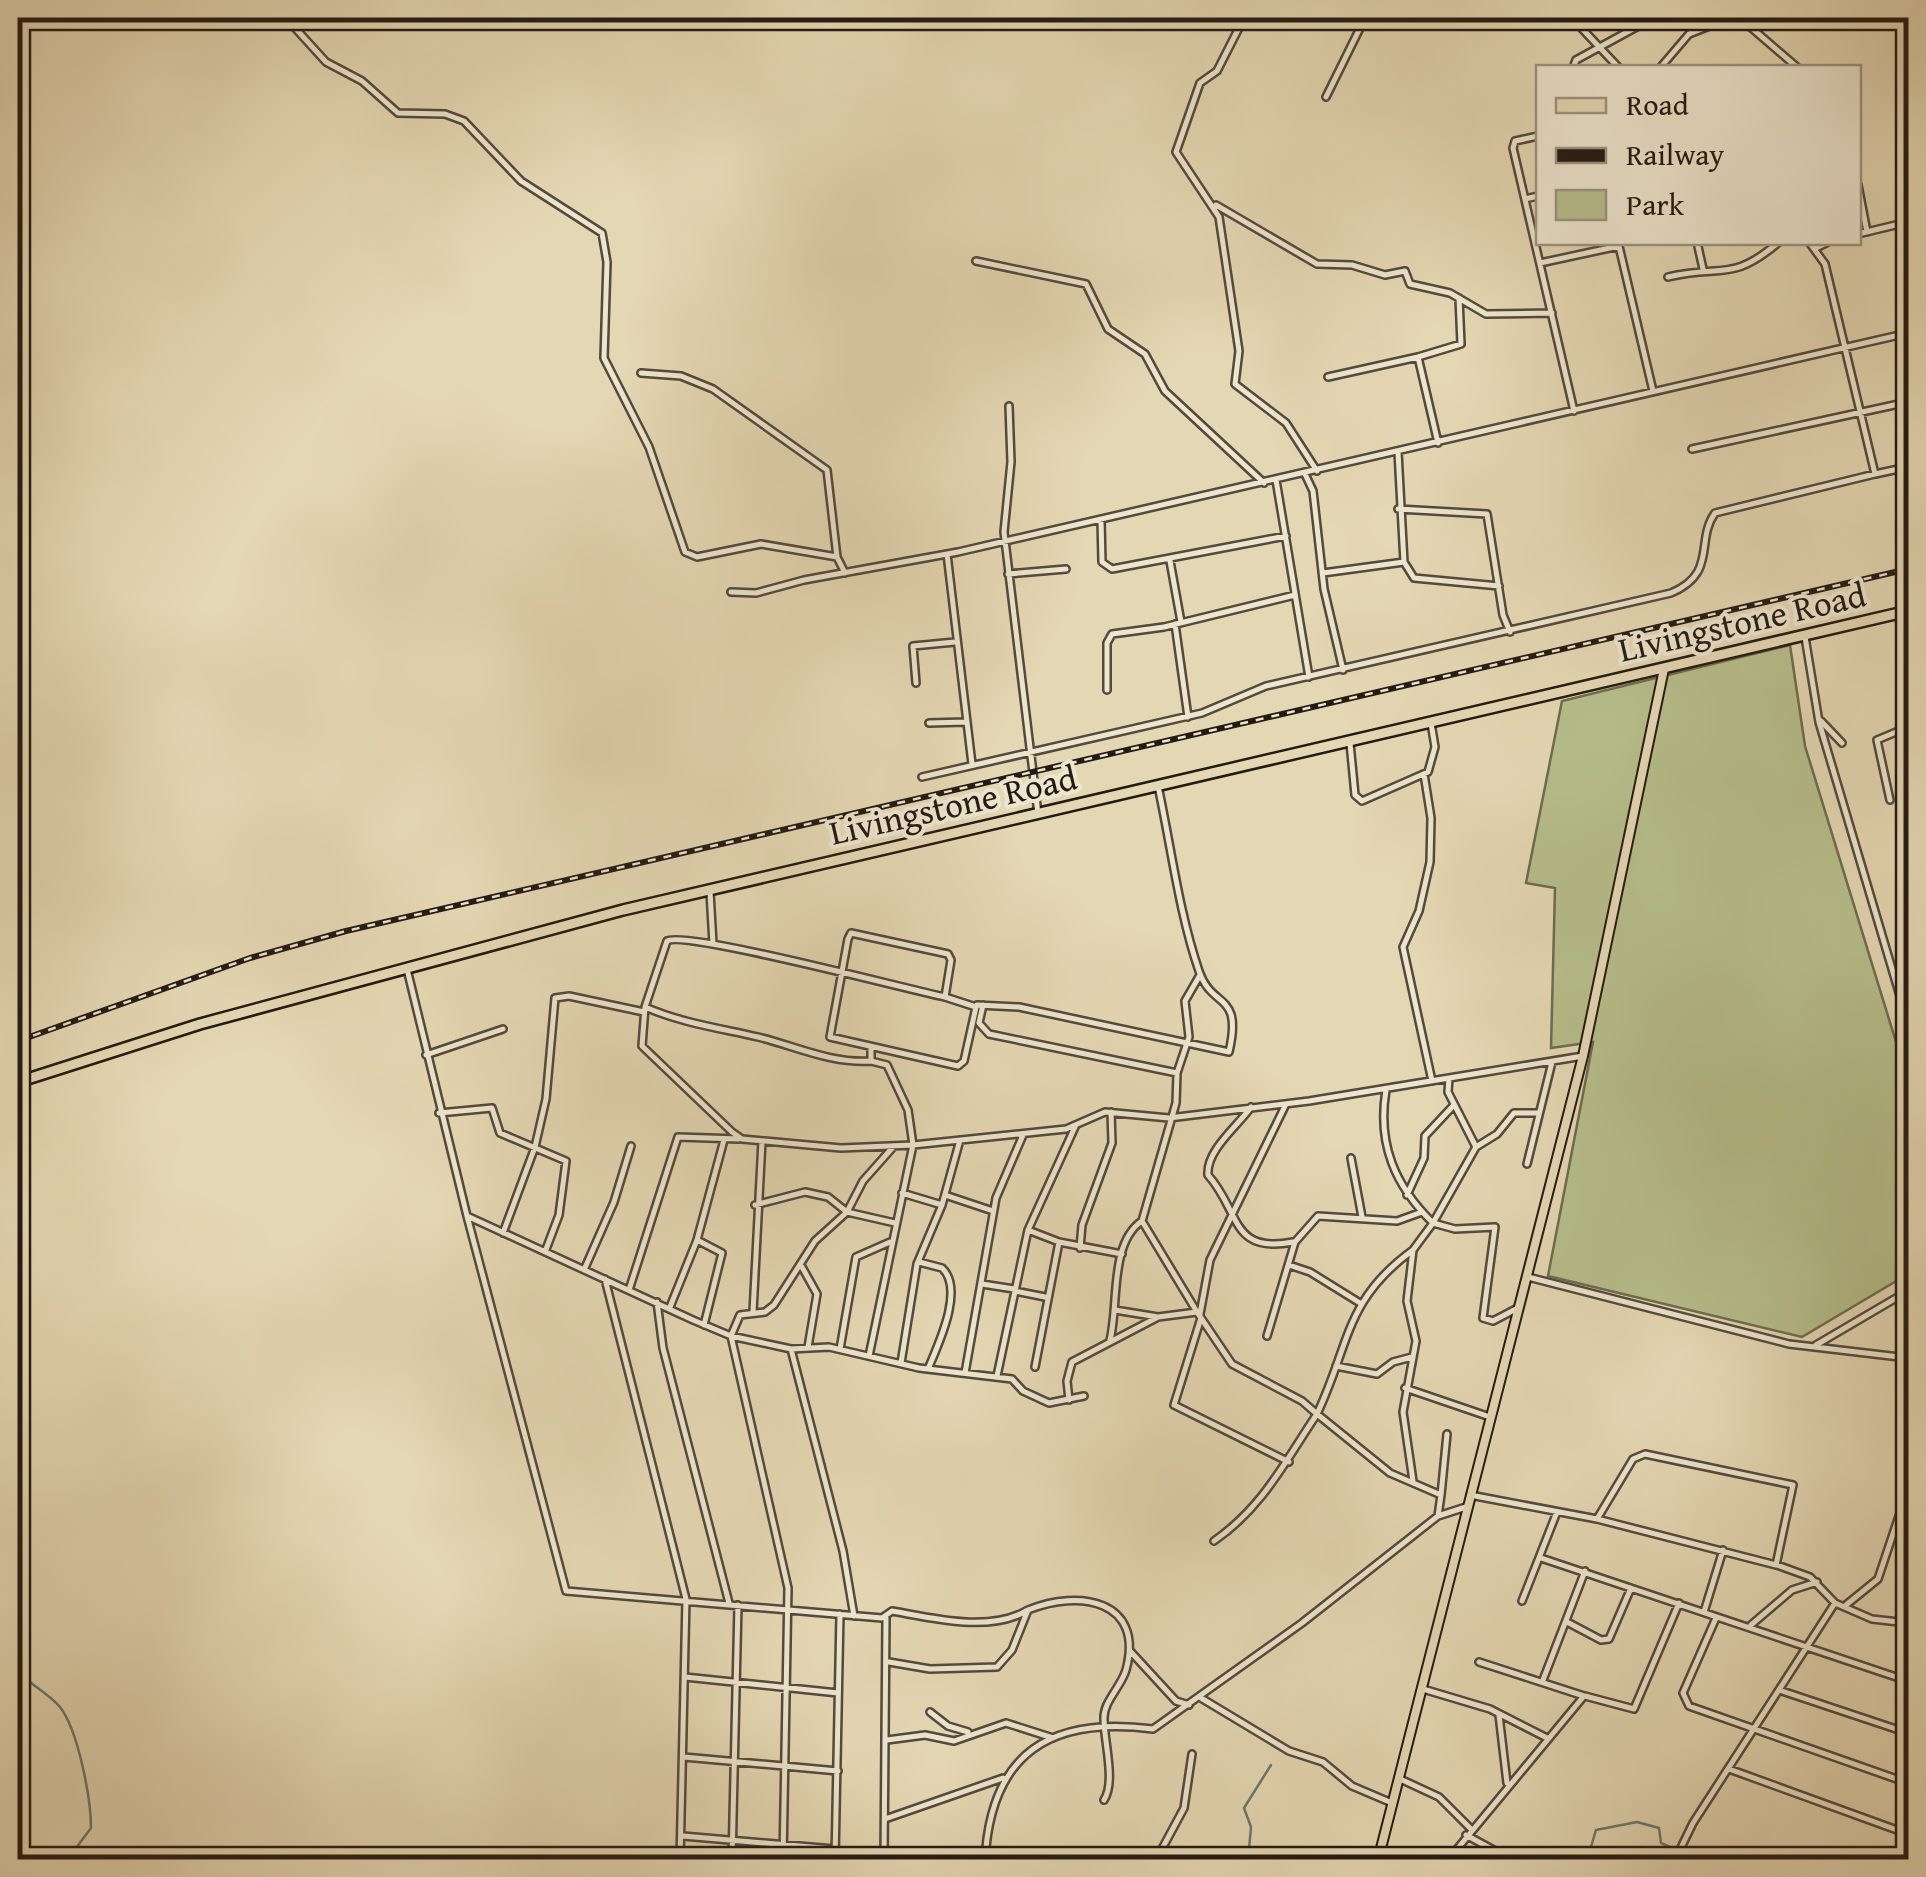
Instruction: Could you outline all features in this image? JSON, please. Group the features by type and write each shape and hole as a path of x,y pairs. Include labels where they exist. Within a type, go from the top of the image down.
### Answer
{"highway":[{"name":"Livingstone Road","path":"18,1082 123,1047 709,890 1908,611"}],"main road":[{"path":"1378,1860 1583,1056 1664,669"}],"street":[{"path":"286,18 326,62 362,80 398,112 459,118 521,181 602,233 607,262 604,358 649,447 685,552 697,557 761,544 837,557"},
{"path":"1244,18 1217,71 1200,83 1177,142 1182,162 1213,204 1226,246 1225,276 1240,351 1235,384 1286,423 1317,471"},
{"path":"1326,98 1365,18"},
{"path":"1572,18 1616,65"},
{"path":"1575,65 1576,60 1653,18"},
{"path":"1663,65 1689,34 1730,18"},
{"path":"1740,18 1795,65"},
{"path":"1876,21 1893,18"},
{"path":"1536,136 1514,142 1574,411"},
{"path":"1525,199 1536,196"},
{"path":"1861,201 1867,232"},
{"path":"1213,204 1317,264 1352,265 1385,275 1405,271 1410,284 1458,297 1486,314 1552,313"},
{"path":"1861,233 1908,222"},
{"path":"1540,263 1615,245"},
{"path":"1619,245 1653,392"},
{"path":"1699,245 1703,269"},
{"path":"1668,277 1703,269 1720,274 1737,272 1775,245"},
{"path":"1812,245 1825,264 1875,474"},
{"path":"1816,248 1822,245"},
{"path":"976,261 1086,284 1108,329 1145,354 1173,400 1264,483"},
{"path":"1328,377 1461,344 1458,297"},
{"path":"730,592 756,593 1101,520 1908,333"},
{"path":"1418,357 1438,443"},
{"path":"641,373 681,376 712,388 827,470 837,557 844,573"},
{"path":"1692,449 1908,402"},
{"path":"1009,406 1005,540 1038,814"},
{"path":"1398,451 1398,509 1404,562 1414,578 1499,586"},
{"path":"922,778 1188,717 1266,686 1510,632 1687,586 1699,570 1715,513 1908,467"},
{"path":"1305,474 1312,492 1343,670"},
{"path":"1276,480 1309,677"},
{"path":"1398,509 1487,514 1510,632"},
{"path":"1101,520 1102,562 1108,568 1170,561 1233,543 1286,536"},
{"path":"946,554 972,764"},
{"path":"1170,561 1188,717"},
{"path":"1323,572 1404,562"},
{"path":"1008,574 1066,569"},
{"path":"1107,690 1110,636 1295,595"},
{"path":"1804,634 1819,719 1908,1022"},
{"path":"916,683 910,663 912,646 954,642"},
{"path":"1819,719 1842,743"},
{"path":"929,723 965,722"},
{"path":"1350,743 1359,801 1424,774 1431,767 1435,747 1431,723"},
{"path":"1890,800 1877,740 1908,726"},
{"path":"1424,774 1430,862 1419,911 1402,946 1432,1081"},
{"path":"742,1139 642,1046 644,1010 670,938 713,944 979,1005 998,1003 1229,1052 1236,1028 1228,1008 1200,975 1158,786"},
{"path":"709,890 713,944"},
{"path":"944,997 951,960 948,954 857,932 848,938 830,1036 960,1066 979,1005"},
{"path":"407,969 439,1114 566,1591 886,1618"},
{"path":"1110,1340 1122,1254 1135,1225 1142,1221 1176,1102 1178,1073 1188,1042 1185,1001 1200,975"},
{"path":"503,1233 535,1148 546,1099 555,998 569,996 644,1010 757,1037 790,1049 886,1065 908,1110 913,1145 868,1356"},
{"path":"979,1005 980,1027 989,1034 1178,1073"},
{"path":"426,1055 504,1030"},
{"path":"871,1048 871,1061"},
{"path":"630,1290 678,1137 841,1148 913,1145 1076,1127 1111,1111 1169,1118 1287,1104 1583,1056"},
{"path":"1527,1164 1552,1062"},
{"path":"1449,1078 1454,1104 1476,1146"},
{"path":"1386,1089 1385,1142 1397,1182 1433,1224 1455,1229 1494,1227 1483,1318 1493,1320 1520,1306"},
{"path":"1287,1104 1210,1260 1174,1405 1289,1462"},
{"path":"1406,1195 1424,1158 1426,1136 1454,1104"},
{"path":"1251,1107 1207,1166 1232,1218 1258,1245 1295,1242"},
{"path":"439,1114 492,1108 500,1133 567,1163 558,1215 545,1252"},
{"path":"1080,1248 1086,1211 1112,1143 1111,1111"},
{"path":"1214,1542 1257,1506 1289,1462 1317,1414 1360,1302 1386,1270 1414,1250 1433,1224 1476,1146 1497,1134 1514,1113 1540,1114"},
{"path":"997,1376 1028,1230 1076,1127"},
{"path":"964,1373 993,1211 1023,1134"},
{"path":"670,1307 697,1240 724,1140"},
{"path":"901,1364 919,1262 942,1205 960,1140"},
{"path":"753,1312 762,1141"},
{"path":"584,1270 614,1202 631,1146"},
{"path":"783,1860 790,1610 786,1574 731,1336 738,1316 765,1312 774,1305 802,1267 815,1241 847,1212 863,1181 894,1146"},
{"path":"1351,1158 1362,1217"},
{"path":"756,1206 805,1192 828,1197 847,1212 895,1223"},
{"path":"902,1192 942,1205"},
{"path":"945,1195 993,1211"},
{"path":"1267,1336 1295,1242 1323,1214 1397,1221 1422,1212"},
{"path":"467,1216 731,1336 791,1349 840,1350 928,1369 997,1376 1015,1380 1023,1391 1049,1403 1084,1396"},
{"path":"1142,1221 1232,1364 1302,1401 1390,1473 1441,1495"},
{"path":"1028,1230 1080,1248 1122,1254"},
{"path":"697,1240 722,1253 704,1324"},
{"path":"840,1350 854,1261 861,1253 890,1242"},
{"path":"1035,1367 1045,1297 1059,1242"},
{"path":"1413,1481 1404,1439 1405,1388 1416,1334 1408,1300 1414,1250"},
{"path":"919,1262 944,1270 951,1286 943,1330 928,1369"},
{"path":"1289,1265 1310,1272 1360,1302"},
{"path":"802,1267 818,1294 808,1347"},
{"path":"1528,1277 1813,1347 1908,1358"},
{"path":"605,1280 686,1600 680,1860"},
{"path":"982,1284 1045,1297"},
{"path":"1813,1347 1908,1291"},
{"path":"657,1302 663,1348 729,1604"},
{"path":"1115,1310 1158,1317 1199,1316"},
{"path":"1070,1400 1066,1381 1071,1364 1110,1340 1150,1325 1158,1317"},
{"path":"791,1349 843,1551 854,1616"},
{"path":"1336,1366 1377,1374 1393,1362 1412,1358"},
{"path":"1405,1388 1490,1418"},
{"path":"1438,1516 1447,1434"},
{"path":"1597,1519 1633,1459 1644,1454 1791,1482 1793,1490 1776,1564"},
{"path":"1845,1606 1878,1578 1908,1490"},
{"path":"1469,1494 1597,1519 1776,1564 1817,1582 1835,1603 1872,1619 1908,1623"},
{"path":"986,1860 987,1834 1004,1778 1014,1762 1055,1738 1104,1724 1153,1728 1191,1706 1438,1516 1466,1507"},
{"path":"1522,1601 1557,1512"},
{"path":"1704,1612 1723,1550"},
{"path":"1541,1558 1908,1681"},
{"path":"1543,1680 1585,1571"},
{"path":"1750,1626 1792,1590 1817,1582"},
{"path":"1566,1622 1601,1640 1609,1639 1631,1588"},
{"path":"884,1860 889,1662 886,1618 892,1611 932,1620 998,1620 1074,1598 1102,1603 1124,1624 1130,1651 1119,1688 1104,1713 1105,1757 1112,1774 1104,1800"},
{"path":"1479,1662 1634,1709 1679,1603"},
{"path":"1675,1860 1835,1603"},
{"path":"732,1860 738,1604"},
{"path":"889,1662 930,1669 1002,1665 1028,1610"},
{"path":"835,1860 840,1614"},
{"path":"1716,1618 1682,1697 1689,1706 1752,1732 1908,1783"},
{"path":"1130,1651 1176,1700 1191,1706"},
{"path":"685,1677 838,1693"},
{"path":"1420,1688 1499,1714 1547,1738"},
{"path":"1778,1690 1908,1734"},
{"path":"1448,1860 1584,1696"},
{"path":"1200,1698 1289,1751 1323,1762 1352,1786 1392,1803"},
{"path":"930,1712 948,1726 971,1732"},
{"path":"1499,1714 1506,1786"},
{"path":"887,1740 925,1736 954,1741 971,1732 1006,1724 1055,1738"},
{"path":"1156,1860 1184,1808 1192,1754"},
{"path":"684,1758 838,1771"},
{"path":"1730,1769 1897,1830 1908,1826"},
{"path":"886,1819 1004,1778"},
{"path":"1398,1778 1440,1796 1468,1832 1512,1860"},
{"path":"682,1836 834,1849"}],"green space":[{"path":"1790,645 1805,746 1908,1081 1908,1274 1802,1337 1548,1276 1593,1042 1551,1048 1555,888 1526,883 1562,701"}],"waterway":[{"path":"18,1672 60,1707 78,1747 91,1828 67,1860"},
{"path":"1257,1860 1249,1849 1251,1827 1244,1808 1271,1765"},
{"path":"1587,1860 1596,1830 1637,1822 1659,1828 1661,1843 1699,1860"},
{"path":"1896,1860 1908,1855"}],"railway":[{"path":"18,1041 250,958 346,931 1908,569"}]}
